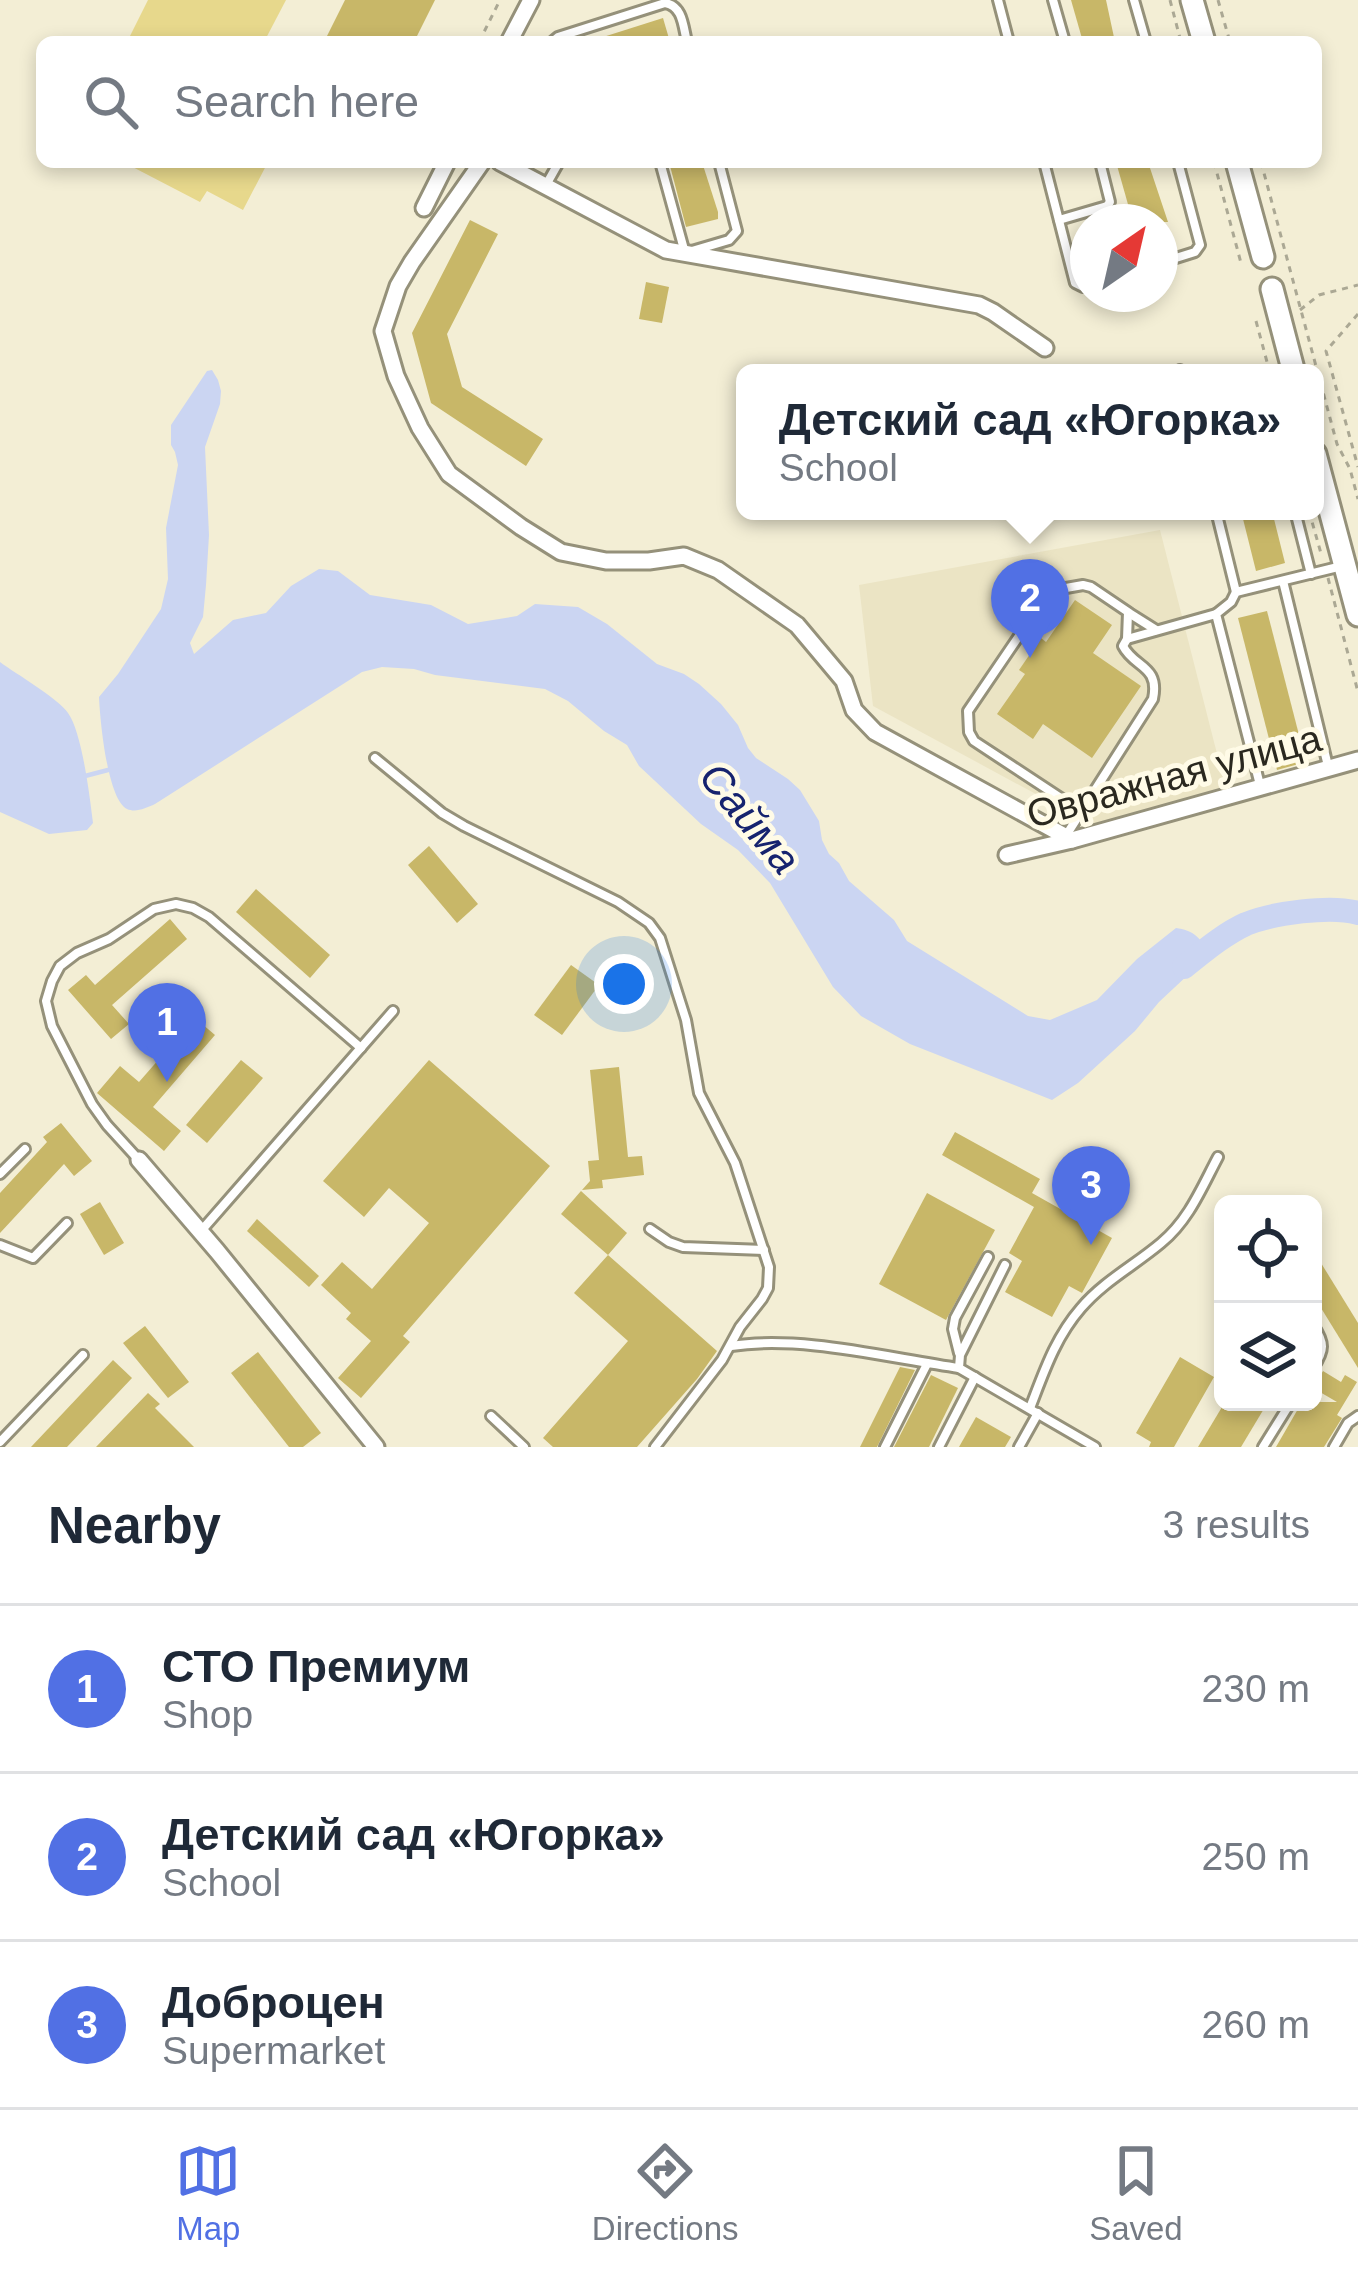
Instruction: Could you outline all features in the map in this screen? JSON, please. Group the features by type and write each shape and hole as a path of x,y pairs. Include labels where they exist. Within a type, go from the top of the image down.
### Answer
{"street":[{"path":"512,36 531,0"},
{"path":"1192,0 1202,36"},
{"path":"424,208 444,168"},
{"path":"478,168 398,286 383,331 396,376 420,428 449,474 561,552 606,561 684,556 718,571 797,625 844,681 854,710 875,732 1069,838"},
{"path":"511,168 666,250 979,305 1045,348"},
{"path":"1238,168 1252,260"},
{"path":"1272,290 1292,364"},
{"path":"1324,489 1358,615"},
{"name":"Овражная улица","path":"1006,855 1358,760"},
{"path":"139,1160 376,1447"}],"lane":[{"path":"998,0 1008,36"},
{"path":"1053,0 1063,36"},
{"path":"1134,0 1144,36"},
{"path":"561,36 665,3 679,10 686,36"},
{"path":"545,186 556,168"},
{"path":"662,168 686,253 729,240 737,231 721,168"},
{"path":"1046,168 1070,261"},
{"path":"1059,220 1107,206 1102,168"},
{"path":"1178,257 1195,252 1200,245 1180,168"},
{"path":"1127,639 1216,614 1231,602 1237,592 1218,520"},
{"path":"1297,520 1311,574"},
{"path":"1237,592 1311,574 1342,560"},
{"path":"1283,581 1328,767"},
{"path":"1082,812 974,741 968,711 1040,605 1066,588 1091,587 1156,630"},
{"path":"1069,838 1153,699 1148,668 1123,650 1128,612"},
{"path":"1216,614 1260,785"},
{"path":"375,758 442,813 618,902 649,923 667,952 699,1094 735,1162 769,1267 768,1288 655,1447"},
{"path":"139,1160 92,1104 52,1026 46,1001 60,966 154,909 176,904 209,917 361,1048"},
{"path":"201,1232 393,1011"},
{"path":"0,1174 25,1148"},
{"path":"1019,1447 1051,1354 1079,1310 1180,1223 1218,1157"},
{"path":"0,1245 33,1258 67,1223"},
{"path":"650,1229 682,1247 764,1250"},
{"path":"959,1369 953,1324 988,1256"},
{"path":"960,1355 1005,1265"},
{"path":"730,1347 771,1342 959,1369 1093,1446"},
{"path":"0,1442 82,1355"},
{"path":"885,1447 927,1364"},
{"path":"939,1447 975,1378"},
{"path":"1262,1447 1285,1411"},
{"path":"491,1416 524,1447"},
{"path":"1334,1447 1348,1423 1358,1416"}],"path":[{"path":"482,36 500,0"},
{"path":"1170,0 1179,36"},
{"path":"1218,0 1227,36"},
{"path":"1216,168 1252,260"},
{"path":"1264,168 1315,364"},
{"path":"1300,310 1319,295 1358,285"},
{"path":"1358,314 1326,351 1358,467"},
{"path":"1256,321 1268,364"},
{"path":"1324,397 1358,499"},
{"path":"1315,520 1342,560 1358,692"}],"shaded area":[{"path":"148,0 286,0 267,36 130,36"},
{"path":"135,168 265,168 243,210 207,191 200,202"},
{"path":"1160,530 1226,789 1095,826 873,706 859,585"}],"water":[{"path":"212,370 221,391 205,447 209,535 203,617 190,643 194,654 233,620 266,613 291,586 319,569 338,571 370,595 431,605 468,624 517,616 535,604 578,607 657,664 699,684 721,704 756,758 800,790 819,821 829,854 849,881 894,920 907,941 1028,1016 1050,1020 1097,1000 1176,928 1198,937 1205,959 1135,1031 1052,1100 910,1044 861,1016 833,987 770,883 639,766 627,745 568,701 545,689 414,669 382,667 362,672 155,804 127,809 110,775 99,697 161,609 168,579 166,528 178,465 171,425"},
{"path":"0,662 55,700 73,722 92,812 93,823 87,830 49,834 0,812"}],"building":[{"path":"345,0 435,0 417,36 327,36"},
{"path":"1071,0 1106,0 1114,36 1081,36"},
{"path":"663,18 668,36 606,36"},
{"path":"671,168 704,168 718,219 686,227"},
{"path":"1118,168 1150,168 1162,204 1128,204"},
{"path":"470,220 498,234 447,334 462,387 543,439 526,466 431,403 412,333"},
{"path":"646,282 669,287 662,323 639,319"},
{"path":"1243,520 1274,520 1285,563 1256,571"},
{"path":"1075,600 1112,625 1093,653 1141,686 1092,758 1043,724 1033,739 997,714 1025,674 1019,670"},
{"path":"1267,611 1306,762 1277,770 1238,618"},
{"path":"429,846 478,904 457,923 408,865"},
{"path":"256,889 330,955 310,978 236,912"},
{"path":"170,919 187,939 112,1005 129,1024 111,1039 68,990 86,975 95,985"},
{"path":"571,965 599,985 562,1035 534,1015"},
{"path":"195,1018 215,1035 153,1107 181,1131 164,1151 97,1093 120,1066 139,1082"},
{"path":"241,1060 263,1078 207,1143 186,1125"},
{"path":"429,1060 550,1166 403,1336 410,1342 361,1398 338,1378 371,1341 346,1319 351,1313 321,1285 342,1262 372,1289 429,1223 389,1188 364,1217 323,1181"},
{"path":"619,1067 628,1157 642,1156 644,1175 602,1180 603,1188 582,1190 590,1181 588,1161 599,1160 590,1070"},
{"path":"61,1123 92,1161 74,1176 64,1164 0,1233 0,1193 47,1142 43,1137"},
{"path":"955,1132 1040,1179 1032,1193 1112,1238 1082,1293 1069,1286 1052,1317 1005,1292 1022,1261 1009,1253 1034,1207 942,1155"},
{"path":"581,1191 627,1233 608,1255 561,1214"},
{"path":"927,1193 995,1230 946,1320 879,1284"},
{"path":"100,1202 124,1243 104,1255 80,1214"},
{"path":"257,1219 319,1276 309,1287 247,1231"},
{"path":"608,1255 717,1351 637,1447 553,1447 543,1438 628,1341 574,1293"},
{"path":"1322,1265 1358,1323 1358,1368 1322,1310"},
{"path":"145,1326 189,1382 168,1398 123,1343"},
{"path":"258,1352 321,1433 303,1447 289,1447 231,1373"},
{"path":"1180,1357 1214,1377 1174,1447 1149,1447 1151,1442 1136,1433"},
{"path":"113,1360 132,1378 67,1447 31,1447"},
{"path":"900,1367 915,1370 877,1447 860,1447"},
{"path":"1322,1373 1341,1382 1345,1375 1357,1382 1337,1415 1342,1418 1324,1447 1276,1447 1297,1411 1322,1411 1322,1402 1337,1402 1322,1393"},
{"path":"931,1375 958,1388 929,1447 894,1447"},
{"path":"148,1393 160,1404 155,1408 194,1447 96,1447"},
{"path":"1220,1411 1263,1411 1241,1447 1198,1447"},
{"path":"976,1417 1011,1437 1005,1447 959,1447"}],"waterway":[{"path":"85,776 108,770"},
{"name":"Сайма","path":"1184,967 1230,933 1257,920 1318,910 1358,913"}],"place":[{"name":"Детский сад «Югорка»","path":"1030,658"},
{"name":"СТО Премиум","path":"167,1082"},
{"name":"Доброцен","path":"1091,1245"}]}
